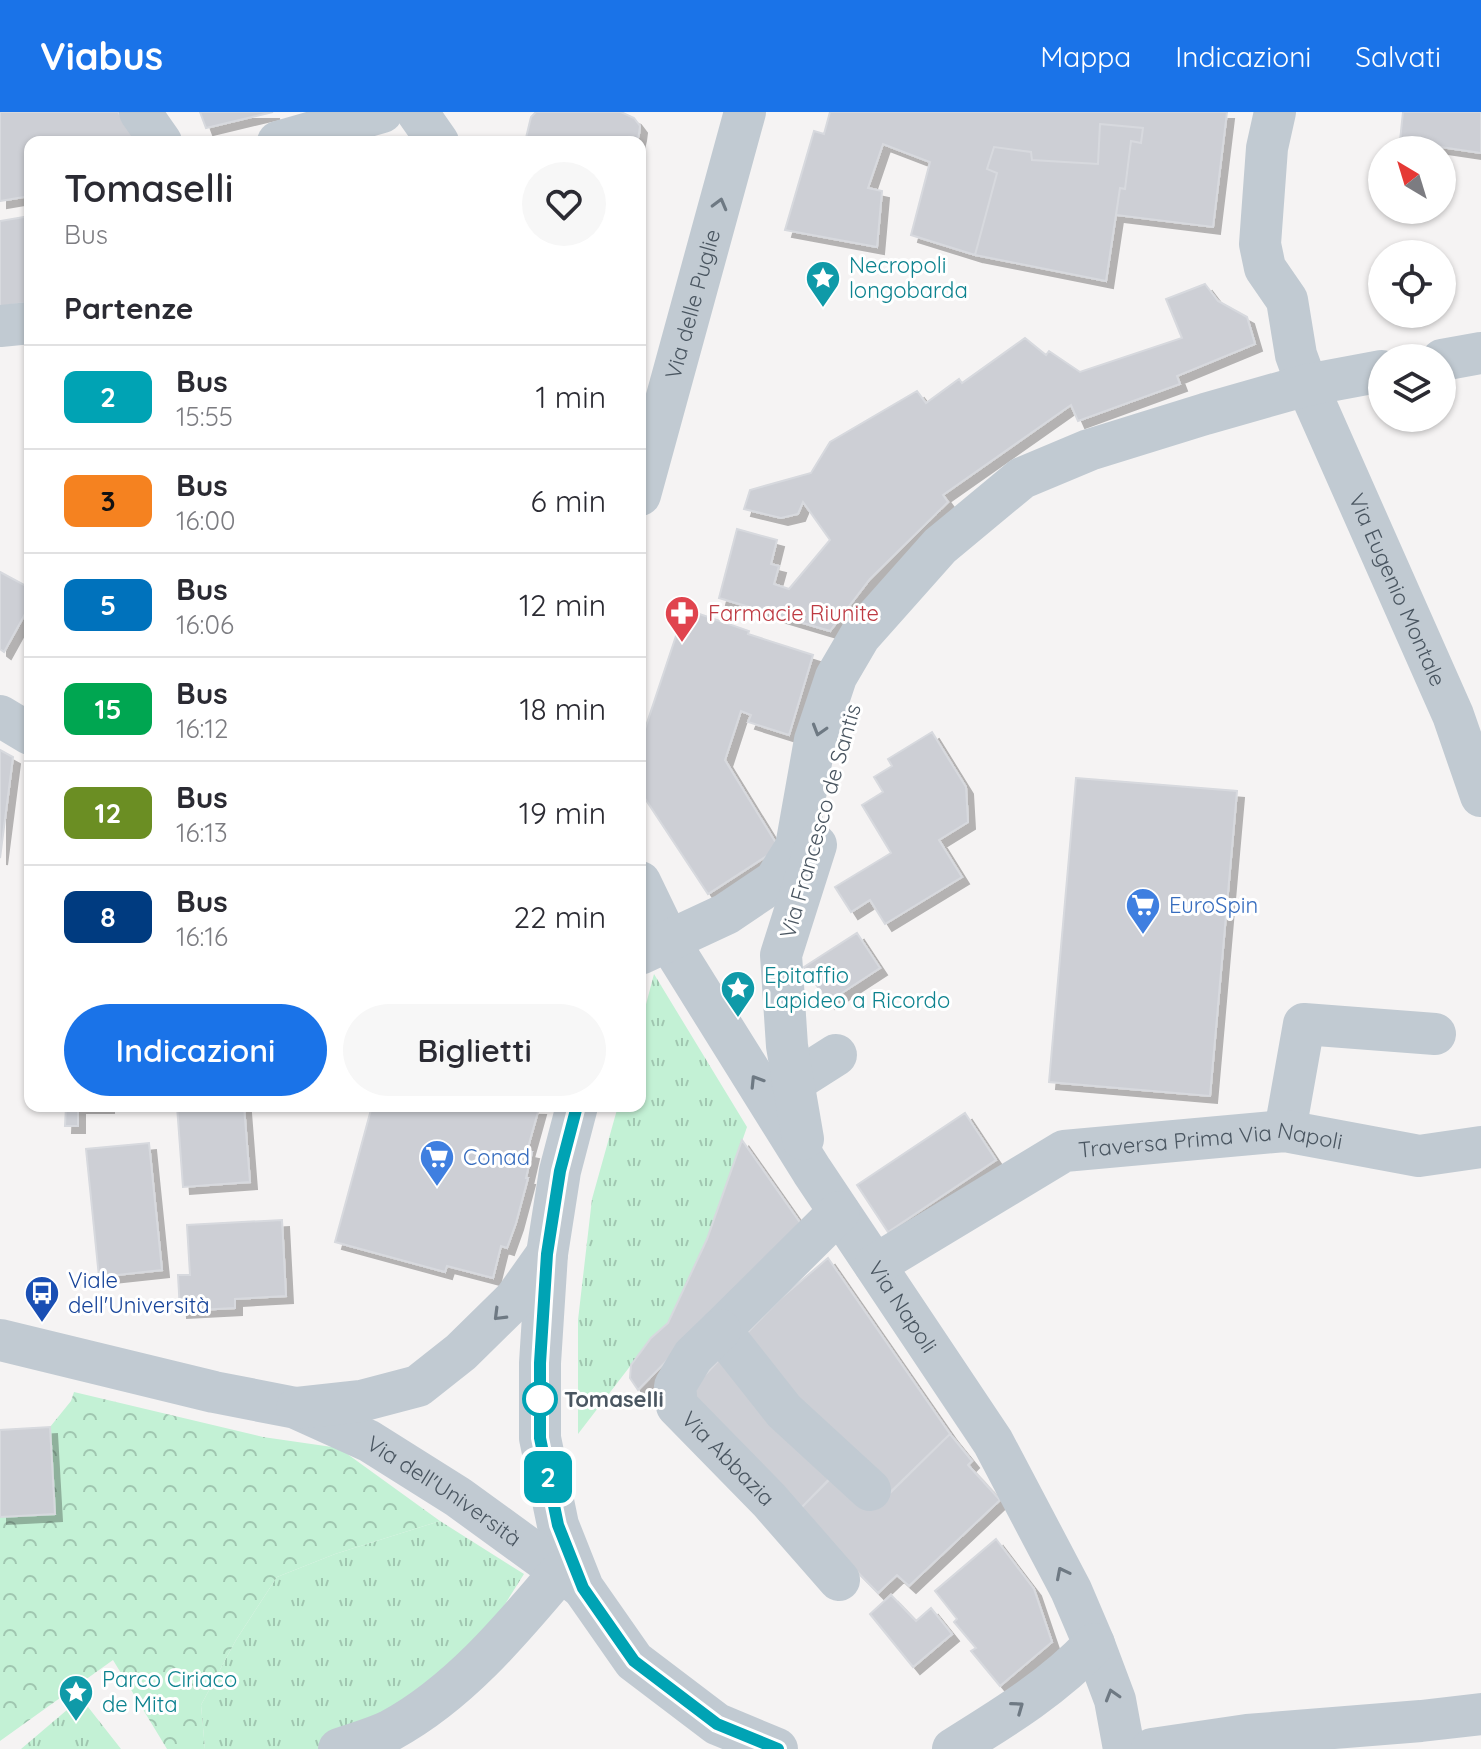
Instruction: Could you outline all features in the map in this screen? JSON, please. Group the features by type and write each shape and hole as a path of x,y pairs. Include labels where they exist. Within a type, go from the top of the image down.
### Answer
{"street":[{"path":"140,112 157,136"},
{"path":"299,136 382,112"},
{"path":"417,112 434,136"},
{"name":"Via delle Puglie","path":"646,456 745,112"},
{"name":"Via Eugenio Montale","path":"1275,112 1267,148 1260,244 1265,268 1287,300 1296,355 1307,385 1453,715 1481,796"},
{"path":"0,326 24,324"},
{"path":"1456,357 1481,353"},
{"name":"Via Francesco de Santis","path":"654,947 726,914 775,881 796,847 815,740 836,677 860,636 940,546 1022,478 1089,450 1307,385 1368,374"},
{"name":"Via Francesco de Santis","path":"812,1171 799,1125 792,1083 781,955 825,817 881,614"},
{"path":"0,716 24,730"},
{"name":"Via Napoli","path":"646,910 654,947 812,1171 993,1442 1071,1590 1115,1700 1124,1749"},
{"path":"1285,1131 1304,1024 1435,1034"},
{"path":"792,1083 836,1055"},
{"path":"575,1112 560,1171 547,1254 540,1363 540,1438 572,1579 634,1661 717,1724 730,1739 777,1749"},
{"name":"Traversa Prima Via Napoli","path":"875,1265 1064,1151 1285,1131 1419,1156 1481,1147"},
{"name":"Via Abbazia","path":"839,1212 693,1356 675,1386 677,1406 769,1500 839,1580"},
{"name":"Via dell'Università","path":"296,1408 361,1401 418,1386 461,1352 515,1299 547,1254"},
{"path":"720,1330 784,1411 870,1490"},
{"name":"Via dell'Università","path":"0,1340 214,1392 296,1408 369,1441 458,1497 572,1579"},
{"path":"339,1749 389,1731 435,1701 572,1579"},
{"path":"953,1749 1051,1683 1094,1644"},
{"path":"1152,1749 1247,1735 1481,1714"}],"green space":[{"path":"654,974 747,1127 708,1239 668,1323 651,1339 578,1434 578,1320 592,1199 616,1112 646,1112 646,1004"},
{"path":"74,1392 263,1437 339,1448 440,1521 335,1554 277,1577 236,1640 201,1705 205,1749 167,1749 113,1660 0,1741 0,1517 54,1513 50,1427 71,1401"},
{"path":"440,1521 524,1574 488,1631 421,1700 319,1749 205,1749 201,1705 236,1640 277,1577 335,1554"},
{"name":"Parco Ciriaco de Mita","path":"81,1698 121,1749 21,1749"}],"building":[{"path":"0,112 118,112 135,136 24,136 24,197 0,201"},
{"path":"200,112 273,112 206,128"},
{"path":"536,112 621,112 634,118 640,126 638,136 526,136 531,117"},
{"path":"830,112 1227,112 1213,227 1116,215 1120,188 1125,189 1131,141 1141,143 1143,128 1100,124 1098,164 1032,160 1031,152 994,147 987,169 997,173 975,255 911,235 930,162 883,144 868,188 882,191 877,247 785,230 814,131 824,134"},
{"path":"1403,112 1481,112 1481,153 1456,149 1456,136 1401,136"},
{"path":"1100,124 1143,128 1141,143 1131,141 1125,189 1120,188 1106,281 975,255 997,173 987,169 994,147 1031,152 1032,160 1098,164"},
{"path":"24,217 24,303 0,307 0,221"},
{"path":"1205,284 1218,301 1247,317 1255,344 1177,376 1180,384 1078,421 1071,405 943,495 948,502 870,579 830,631 719,598 737,529 777,540 771,564 779,566 774,584 789,589 830,540 803,502 798,514 781,518 744,509 750,490 811,473 830,442 917,391 926,403 959,379 962,383 1025,338 1046,355 1049,351 1080,372 1182,338 1166,299"},
{"path":"0,572 24,585 24,616 4,652 0,649"},
{"path":"685,609 813,655 789,735 748,722 751,715 741,711 725,760 779,848 708,894 646,800 646,726"},
{"path":"932,732 966,787 968,822 939,840 962,877 885,924 870,900 851,912 835,887 891,853 862,805 883,792 874,777 892,766 888,759"},
{"path":"0,750 13,757 0,858"},
{"name":"EuroSpin","path":"1076,778 1237,791 1210,1096 1049,1082"},
{"path":"857,933 880,968 828,1002 804,967"},
{"path":"66,1112 78,1112 78,1126 65,1126"},
{"path":"177,1112 244,1112 250,1182 183,1187"},
{"name":"Conad","path":"370,1112 538,1112 527,1151 532,1152 516,1223 507,1248 501,1246 493,1278 447,1266 445,1272 335,1242"},
{"path":"965,1113 996,1160 888,1232 857,1185"},
{"path":"742,1140 801,1224 638,1390 630,1378 631,1365 651,1338 668,1323 707,1239"},
{"path":"149,1143 162,1270 99,1277 86,1149"},
{"path":"282,1220 286,1296 235,1299 235,1308 180,1311 178,1275 190,1275 187,1225"},
{"path":"828,1258 950,1434 890,1493 766,1364 744,1336 780,1299"},
{"path":"719,1360 834,1475 798,1511 688,1393"},
{"path":"50,1427 55,1514 0,1517 0,1430"},
{"path":"950,1434 972,1461 968,1465 1000,1500 909,1586 897,1575 878,1593 798,1511 839,1469 876,1506"},
{"path":"996,1539 1034,1589 1052,1642 1000,1686 971,1651 976,1648 954,1622 957,1619 935,1591"},
{"path":"891,1595 916,1621 931,1608 952,1634 913,1667 870,1614"}],"bus line":[{"name":"2","path":"575,1112 560,1171 547,1254 540,1363 540,1438 558,1525 583,1588 634,1661 717,1724 778,1749"}],"place":[{"name":"Necropoli longobarda","path":"823,309"},
{"name":"Farmacie Riunite","path":"682,644"},
{"name":"EuroSpin","path":"1143,936"},
{"name":"Epitaffio Lapideo a Ricordo","path":"738,1019"},
{"name":"Conad","path":"437,1188"},
{"name":"Viale dell'Università","path":"42,1324"},
{"name":"Tomaselli","path":"540,1399"},
{"name":"Parco Ciriaco de Mita","path":"76,1723"}]}
